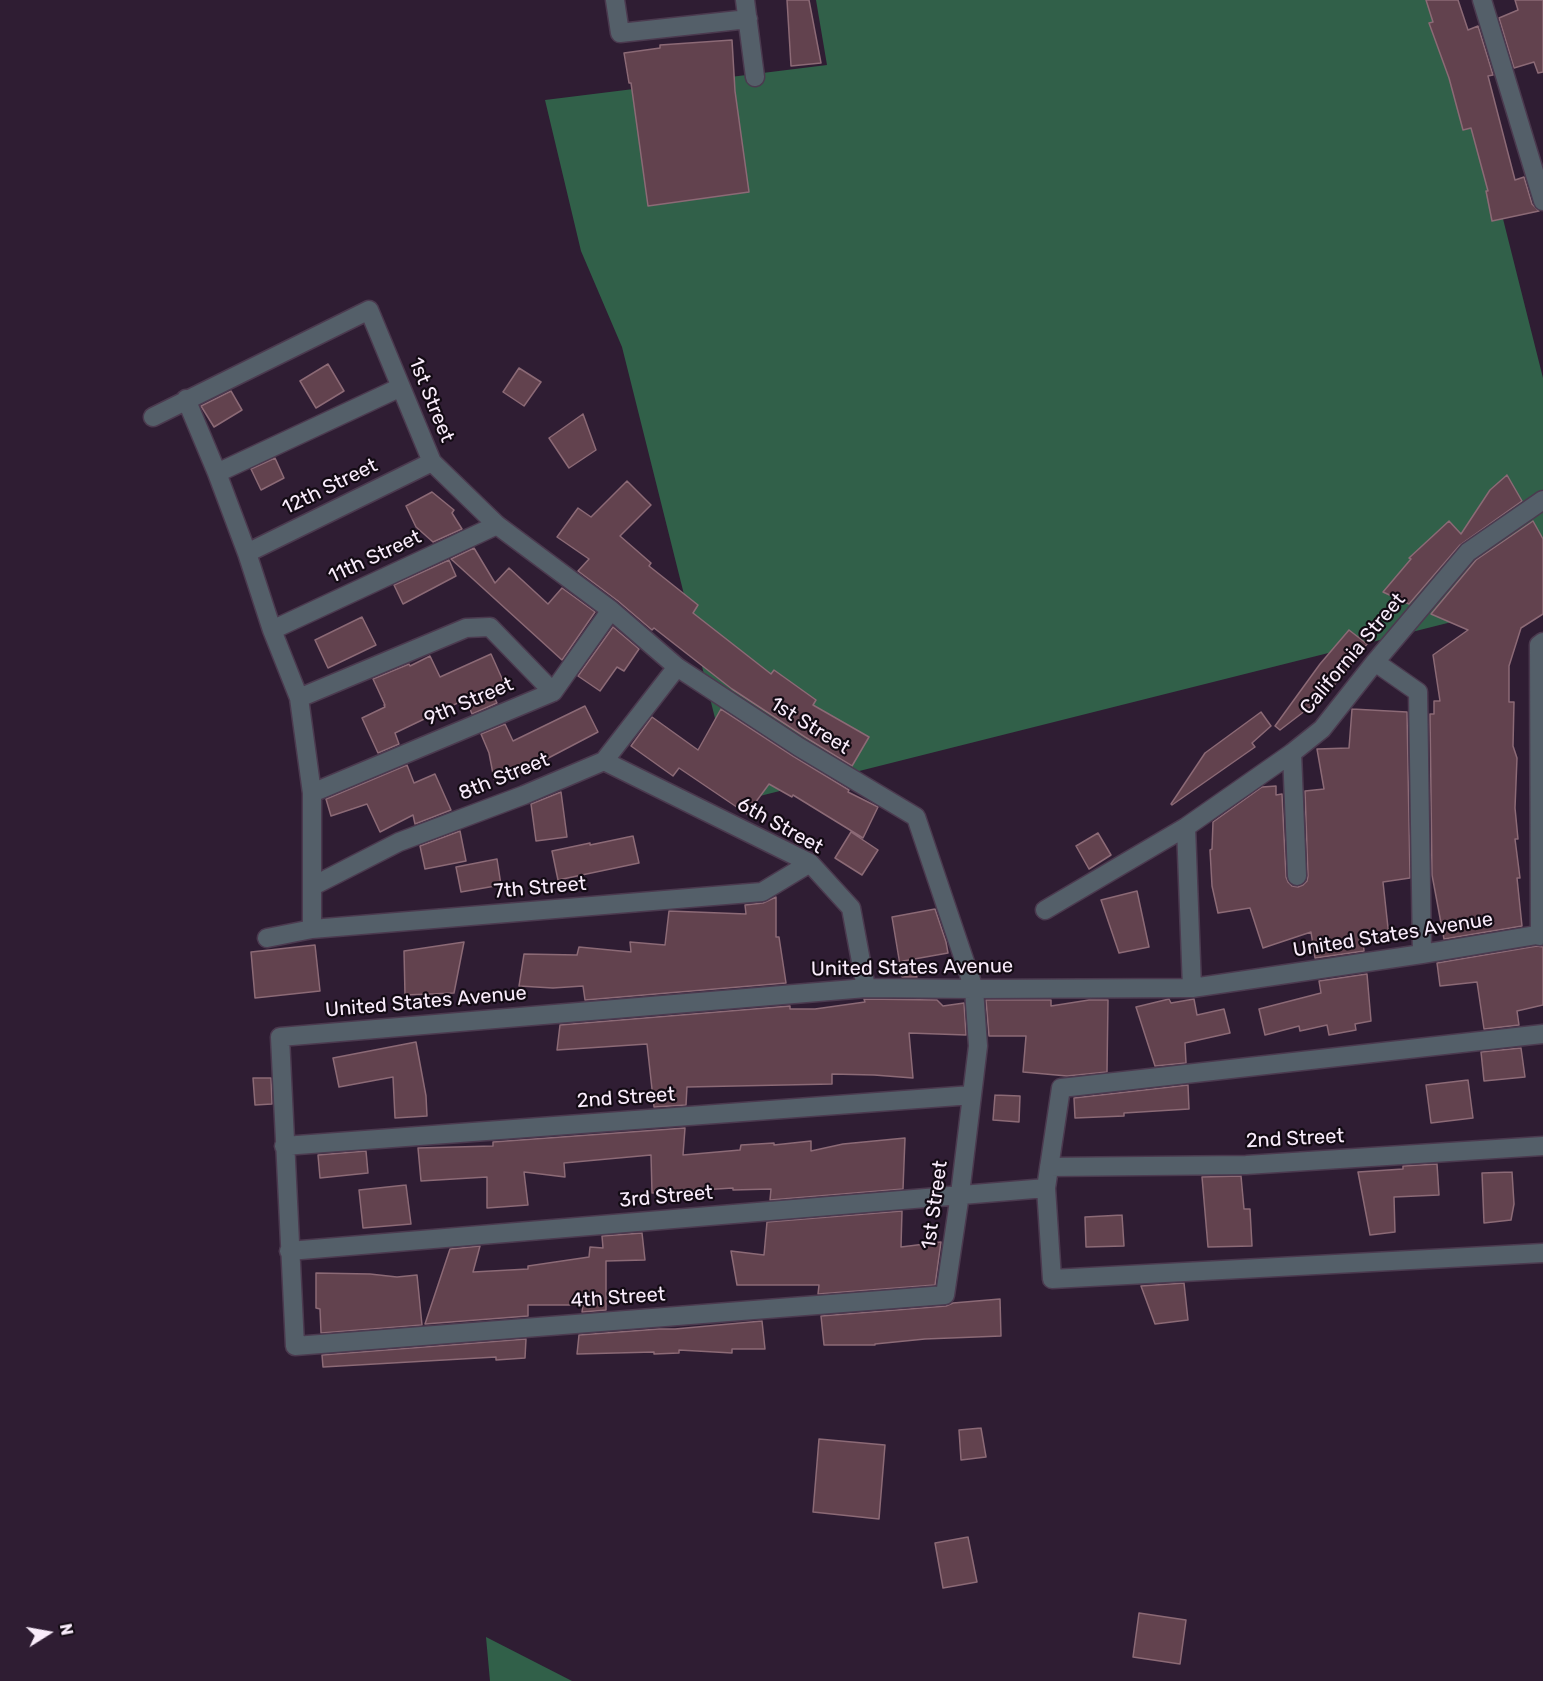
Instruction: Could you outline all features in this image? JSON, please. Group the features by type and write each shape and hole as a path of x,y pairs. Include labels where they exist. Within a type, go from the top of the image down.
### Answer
{"street":[{"path":"615,0 620,33 748,19"},
{"path":"745,0 755,77"},
{"path":"1482,0 1543,201"},
{"name":"1st Street","path":"186,399 369,310 432,462 496,525 611,610 677,667 799,747 916,817 974,989 978,1046 945,1295"},
{"path":"217,473 402,387"},
{"path":"153,417 186,399 248,553 272,630 299,698 312,793 312,929"},
{"name":"12th Street","path":"248,553 432,462"},
{"name":"California Street","path":"1045,910 1186,827 1292,753 1322,729 1468,552 1543,500"},
{"name":"11th Street","path":"272,630 496,525"},
{"path":"299,698 466,628 490,627 553,692 611,610"},
{"path":"1541,935 1539,645 1543,642"},
{"path":"1375,662 1418,692 1422,954"},
{"name":"8th Street","path":"313,886 399,842 524,795 604,761 677,667"},
{"name":"9th Street","path":"312,793 553,692"},
{"path":"1292,753 1297,876"},
{"name":"6th Street","path":"604,761 810,863 851,909 866,988"},
{"path":"1186,827 1192,988"},
{"name":"7th Street","path":"267,938 312,929 762,892 810,863"},
{"name":"United States Avenue","path":"284,1146 280,1037 866,988 1192,988 1541,935"},
{"path":"1543,1034 1061,1088 1046,1188 1052,1279 1543,1253"},
{"name":"2nd Street","path":"284,1146 972,1095"},
{"path":"284,1146 289,1251"},
{"name":"2nd Street","path":"1049,1167 1246,1165 1543,1146"},
{"name":"3rd Street","path":"289,1251 1046,1188"},
{"name":"4th Street","path":"289,1251 295,1346 945,1295"}],"green space":[{"path":"816,0 1448,0 1543,378 1543,599 736,802 622,347 581,251 545,100 827,65"},
{"path":"486,1637 572,1681 490,1681"}],"building":[{"path":"787,0 809,0 821,63 791,66"},
{"path":"1426,0 1458,0 1468,30 1478,26 1493,75 1488,76 1515,180 1524,177 1532,204 1539,211 1492,221 1486,191 1488,191 1471,128 1463,130 1449,78 1429,23 1433,22"},
{"path":"1515,0 1543,0 1543,72 1538,73 1534,62 1514,68 1499,18 1518,10"},
{"path":"732,40 735,91 749,192 648,206 631,83 629,83 624,53 660,48 660,45"},
{"path":"328,364 344,391 316,408 300,381"},
{"path":"519,368 541,382 524,406 503,392"},
{"path":"231,391 242,410 214,427 201,406"},
{"path":"583,414 596,450 569,468 549,438"},
{"path":"275,458 284,478 261,490 251,469"},
{"path":"1507,475 1522,501 1460,545 1409,604 1383,592 1411,559 1409,558 1449,521 1461,534 1490,490"},
{"path":"627,481 651,505 620,536 651,563 649,566 698,605 693,613 771,674 774,670 816,700 813,705 869,737 852,766 732,689 654,628 652,630 578,571 589,559 557,537 578,508 591,517"},
{"path":"432,492 454,510 452,513 462,529 433,542 416,527 406,506"},
{"path":"1533,521 1543,539 1543,614 1521,628 1509,666 1509,702 1514,702 1513,746 1517,758 1515,808 1518,839 1515,839 1520,878 1517,878 1522,926 1444,939 1432,875 1430,714 1434,714 1434,701 1440,701 1433,655 1468,630 1431,614 1476,560"},
{"path":"474,548 495,583 509,568 548,604 562,588 595,612 562,660 451,559"},
{"path":"449,560 456,576 403,604 394,585"},
{"path":"362,617 376,645 328,668 315,640"},
{"path":"613,627 639,649 624,671 617,667 600,691 578,676"},
{"path":"1349,630 1367,644 1327,694 1280,730 1275,726 1320,664"},
{"path":"491,654 504,683 490,688 497,703 472,714 466,699 395,733 399,744 378,753 362,718 385,707 373,679 430,656 440,677"},
{"path":"585,706 598,732 514,776 494,779 489,753 481,734 505,724 513,741"},
{"path":"721,709 849,790 848,792 878,807 863,838 793,795 792,797 769,784 747,814 679,768 673,776 631,746 652,717 698,750"},
{"path":"1352,709 1407,712 1410,878 1383,882 1389,937 1363,940 1364,951 1315,958 1311,932 1263,948 1250,908 1218,913 1212,886 1210,850 1212,849 1213,822 1262,787 1276,786 1276,795 1282,794 1286,877 1292,886 1303,885 1308,876 1305,791 1324,789 1317,749 1349,748"},
{"path":"1261,712 1271,726 1252,743 1255,747 1172,805 1205,753"},
{"path":"407,765 414,783 435,774 451,810 415,824 413,815 380,832 367,804 331,816 326,799"},
{"path":"561,792 567,837 536,841 531,804"},
{"path":"460,831 466,861 425,869 420,846"},
{"path":"851,832 878,850 862,875 835,858"},
{"path":"1098,833 1111,855 1089,869 1076,846"},
{"path":"633,836 639,863 558,880 552,851"},
{"path":"497,859 501,885 461,892 456,867"},
{"path":"1137,891 1149,947 1119,953 1101,900"},
{"path":"776,897 776,937 779,937 786,983 585,1000 583,986 553,988 519,986 524,954 577,955 579,947 631,952 630,942 665,945 669,911 746,914 745,905 763,903"},
{"path":"935,909 948,953 903,961 917,977 902,977 892,917"},
{"path":"464,942 454,993 405,995 404,951"},
{"path":"315,945 320,991 255,998 251,952"},
{"path":"1537,946 1543,947 1543,1005 1517,1011 1519,1025 1484,1029 1477,982 1440,986 1437,963"},
{"path":"1367,974 1371,1021 1355,1024 1356,1030 1329,1035 1327,1025 1300,1031 1299,1026 1265,1035 1259,1009 1321,993 1319,981"},
{"path":"864,999 937,1000 943,1006 964,1003 966,1035 909,1033 913,1078 832,1074 832,1084 687,1087 686,1105 654,1107 647,1044 557,1050 560,1025 790,1006 790,1009 815,1009 865,1002"},
{"path":"1169,999 1171,1003 1194,999 1197,1015 1224,1009 1230,1033 1185,1043 1186,1063 1155,1066 1136,1007"},
{"path":"986,1000 1051,1000 1051,1006 1089,1000 1108,1000 1107,1072 1067,1076 1023,1072 1026,1036 989,1036"},
{"path":"416,1042 426,1096 427,1116 395,1118 393,1077 339,1087 333,1058"},
{"path":"1521,1048 1525,1077 1484,1081 1481,1052"},
{"path":"253,1078 271,1078 272,1104 255,1105"},
{"path":"1468,1080 1473,1118 1431,1123 1426,1085"},
{"path":"1188,1085 1189,1109 1124,1113 1124,1116 1075,1118 1074,1098"},
{"path":"995,1095 1020,1096 1019,1122 993,1120"},
{"path":"685,1128 683,1155 740,1150 741,1145 774,1143 774,1145 811,1141 811,1151 843,1144 905,1138 903,1189 770,1200 771,1189 733,1190 733,1188 652,1193 651,1155 564,1163 565,1177 524,1172 528,1205 487,1208 487,1177 421,1181 418,1148 493,1146 493,1142"},
{"path":"366,1151 368,1173 320,1178 318,1155"},
{"path":"1437,1164 1439,1195 1394,1197 1395,1232 1370,1235 1358,1172"},
{"path":"1512,1172 1514,1204 1511,1220 1484,1223 1482,1173"},
{"path":"1241,1176 1244,1209 1250,1209 1252,1246 1208,1247 1202,1177"},
{"path":"406,1185 411,1224 363,1228 359,1190"},
{"path":"902,1211 901,1247 941,1242 935,1285 818,1294 819,1285 737,1285 731,1251 764,1255 767,1222"},
{"path":"1122,1215 1124,1246 1086,1247 1085,1217"},
{"path":"642,1233 645,1260 606,1261 606,1310 582,1312 583,1305 528,1305 528,1316 425,1324 450,1249 480,1246 473,1272 528,1269 528,1266 589,1257 590,1247 603,1248 602,1236"},
{"path":"316,1273 397,1277 417,1275 422,1325 321,1333 320,1309 316,1308"},
{"path":"1184,1283 1188,1320 1155,1324 1141,1286"},
{"path":"1000,1299 1001,1336 925,1339 875,1345 824,1345 821,1316 946,1306 953,1303"},
{"path":"762,1321 765,1349 732,1349 732,1353 679,1350 679,1353 654,1354 654,1352 577,1354 579,1335"},
{"path":"526,1339 525,1358 496,1360 496,1357 323,1367 322,1355"},
{"path":"981,1428 986,1457 961,1460 959,1430"},
{"path":"819,1439 885,1445 879,1519 813,1512"},
{"path":"968,1537 977,1582 943,1588 935,1543"},
{"path":"1139,1613 1186,1620 1180,1664 1133,1657"}]}
